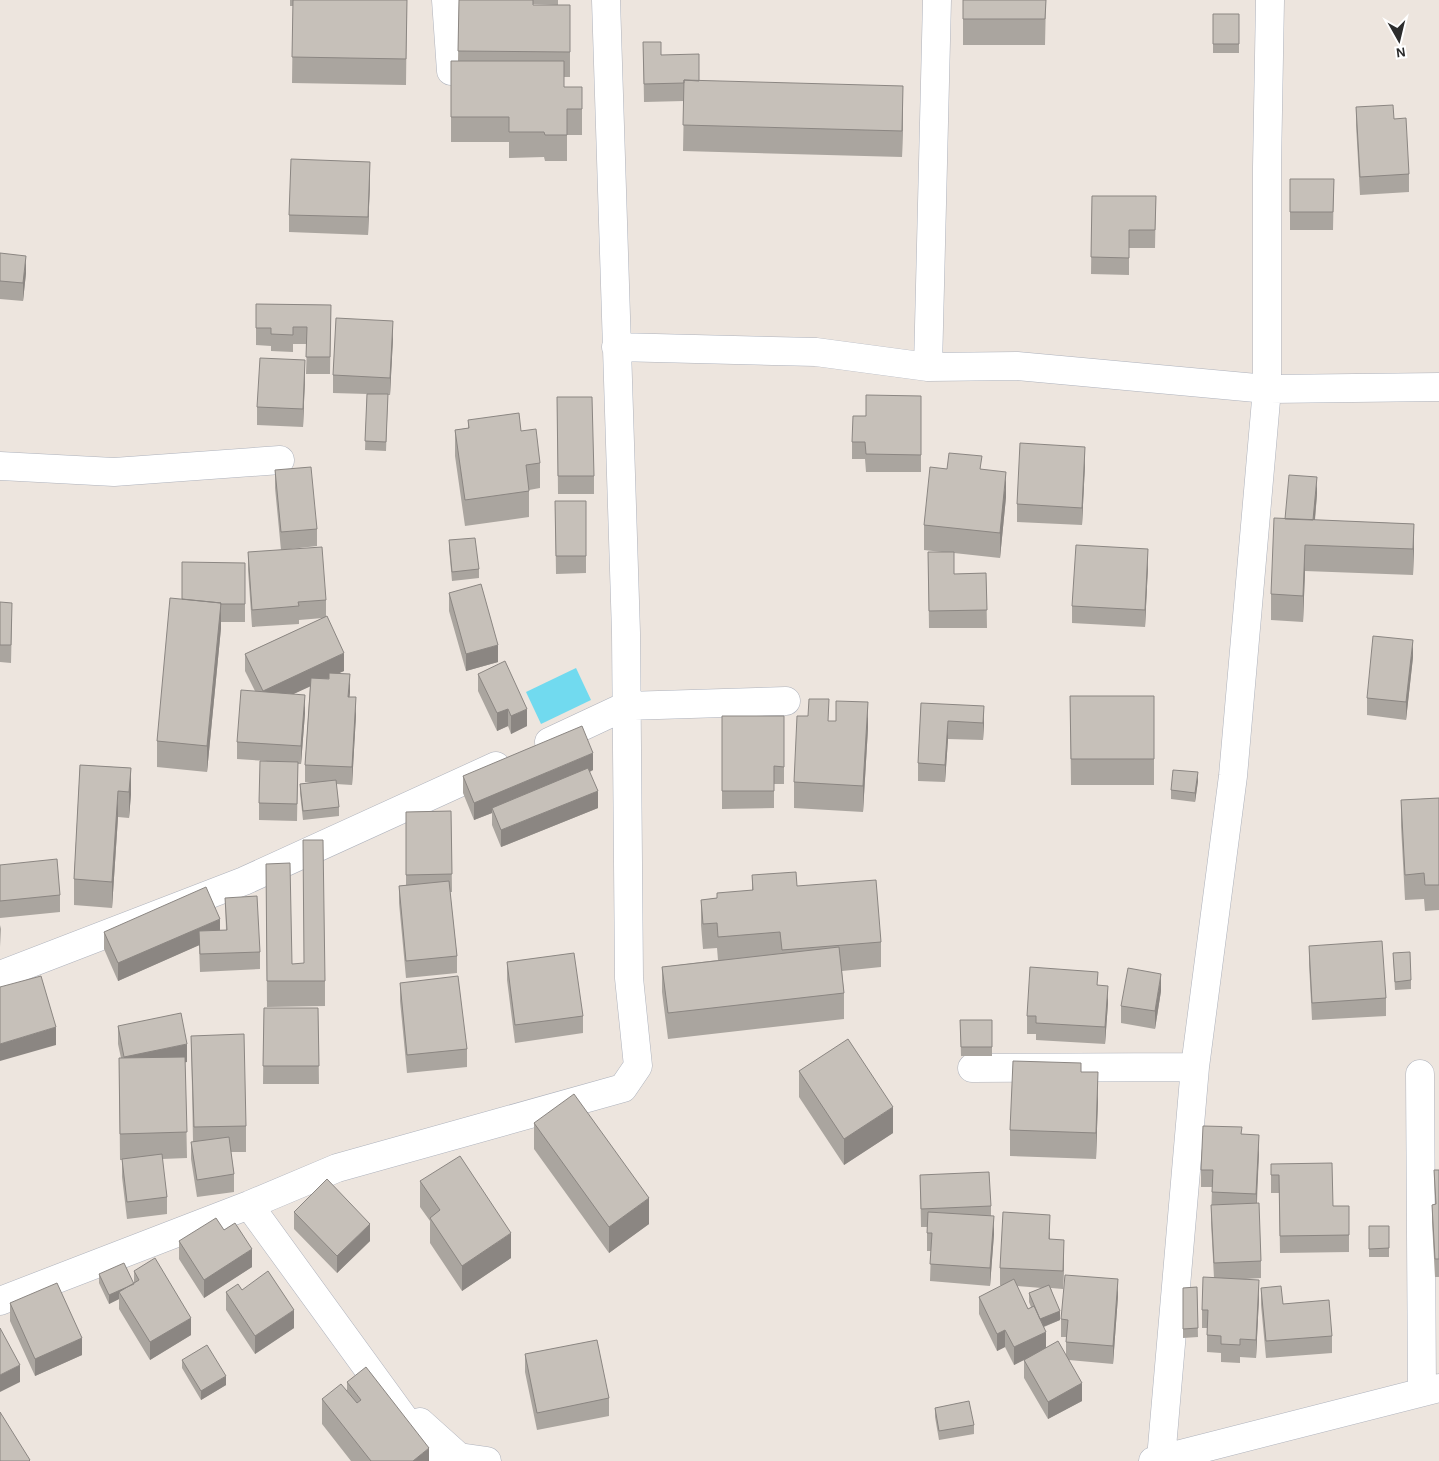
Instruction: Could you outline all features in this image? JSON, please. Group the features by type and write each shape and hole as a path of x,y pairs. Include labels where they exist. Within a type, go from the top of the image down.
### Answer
{"street":[{"path":"446,0 451,71"},
{"path":"0,1301 249,1205 337,1168 623,1088 638,1066 629,978 626,632 606,0"},
{"path":"928,367 937,0"},
{"path":"1270,0 1267,168 1267,390 1233,776 1195,1067 1157,1460 1431,1390 1420,1074"},
{"path":"616,347 816,352 928,367 1018,366 1267,390 1439,387"},
{"path":"0,466 114,472 280,460"},
{"path":"0,975 244,881 626,706 786,701"},
{"path":"972,1068 1195,1067"},
{"path":"249,1205 434,1461"},
{"path":"385,1392 459,1456 487,1461"}],"water":[{"path":"576,668 591,700 541,724 526,692"}],"building":[{"path":"293,0 407,0 406,59 292,57"},
{"path":"459,0 533,0 533,5 570,5 570,52 458,51"},
{"path":"963,0 1046,0 1045,19 963,19"},
{"path":"1213,14 1239,14 1239,44 1213,44"},
{"path":"643,42 661,42 661,55 699,54 699,81 684,80 684,83 644,84"},
{"path":"451,61 564,61 564,87 582,87 582,109 567,109 567,135 545,135 544,132 509,132 509,117 451,117"},
{"path":"684,80 903,86 902,131 683,125"},
{"path":"1393,105 1394,119 1406,118 1409,174 1360,177 1356,107"},
{"path":"291,159 370,162 368,217 289,215"},
{"path":"1290,179 1334,179 1333,212 1290,212"},
{"path":"1092,196 1156,196 1155,230 1129,230 1129,258 1091,257"},
{"path":"0,253 26,256 23,283 0,281"},
{"path":"256,304 331,305 330,357 306,357 307,327 293,327 293,335 271,334 271,328 256,328"},
{"path":"336,318 393,321 390,378 333,375"},
{"path":"260,358 305,360 303,409 257,407"},
{"path":"367,394 388,394 386,442 365,441"},
{"path":"866,395 921,396 921,455 866,454 865,442 852,442 853,416 866,416"},
{"path":"557,397 592,397 594,476 558,476"},
{"path":"519,413 521,431 536,429 540,463 526,465 529,491 465,500 455,430 469,428 468,420"},
{"path":"1020,443 1085,447 1082,508 1017,504"},
{"path":"949,453 982,456 980,469 1006,472 1000,533 924,525 930,467 947,469"},
{"path":"311,467 317,529 281,532 275,470"},
{"path":"1289,475 1317,477 1313,520 1285,519"},
{"path":"555,501 586,501 586,556 556,556"},
{"path":"1274,518 1414,524 1413,549 1305,545 1303,596 1271,594"},
{"path":"475,538 479,569 452,572 449,540"},
{"path":"1076,545 1148,549 1145,610 1072,606"},
{"path":"322,547 326,600 298,602 299,606 252,610 248,552"},
{"path":"928,552 954,552 954,574 986,573 987,610 929,611"},
{"path":"182,562 245,563 245,604 220,604 182,599"},
{"path":"481,584 498,645 466,654 449,593"},
{"path":"170,598 221,603 207,746 157,741"},
{"path":"0,602 12,603 11,645 0,645"},
{"path":"327,616 344,653 263,691 245,654"},
{"path":"1373,636 1413,640 1406,702 1367,698"},
{"path":"505,661 527,709 511,716 508,709 497,713 478,674"},
{"path":"329,673 350,674 348,697 356,697 352,767 305,765 311,678 329,679"},
{"path":"241,690 305,695 301,746 237,742"},
{"path":"1070,696 1154,696 1154,759 1071,759"},
{"path":"809,699 829,699 828,721 836,721 836,701 868,702 863,786 794,782 797,716 808,716"},
{"path":"921,703 984,706 983,723 948,721 945,765 918,763"},
{"path":"722,716 784,716 784,767 774,766 774,791 722,791"},
{"path":"582,726 593,753 474,803 463,776"},
{"path":"260,761 298,762 297,804 259,803"},
{"path":"80,765 131,768 129,792 118,791 112,882 74,879"},
{"path":"588,768 598,791 501,830 492,808"},
{"path":"1173,770 1198,772 1195,793 1171,790"},
{"path":"336,780 339,807 303,811 300,784"},
{"path":"1439,798 1439,885 1425,885 1424,873 1405,875 1401,800"},
{"path":"451,811 452,874 406,875 406,812"},
{"path":"303,840 323,840 325,981 267,981 266,864 290,863 292,964 304,963"},
{"path":"57,859 60,895 0,901 0,865"},
{"path":"796,872 797,886 876,880 881,942 782,950 780,932 718,937 717,923 703,924 701,900 717,898 717,893 753,890 752,875"},
{"path":"449,881 457,956 406,961 399,886"},
{"path":"206,887 220,919 118,963 104,932"},
{"path":"257,896 260,952 200,954 199,931 227,930 225,898"},
{"path":"1382,941 1386,998 1312,1003 1309,946"},
{"path":"839,947 844,993 668,1013 662,967"},
{"path":"1410,952 1411,980 1395,982 1393,953"},
{"path":"574,953 583,1016 515,1025 507,962"},
{"path":"1030,967 1098,972 1097,985 1108,986 1105,1027 1036,1023 1036,1016 1027,1016"},
{"path":"1128,968 1161,974 1155,1011 1121,1006"},
{"path":"41,976 56,1027 0,1044 0,987"},
{"path":"458,976 467,1049 407,1055 400,983"},
{"path":"264,1008 318,1008 319,1066 263,1066"},
{"path":"181,1013 187,1044 124,1057 118,1026"},
{"path":"960,1020 992,1020 992,1047 961,1047"},
{"path":"244,1034 246,1126 194,1127 191,1036"},
{"path":"848,1039 893,1107 844,1139 799,1071"},
{"path":"185,1057 187,1132 120,1134 119,1058"},
{"path":"1013,1061 1081,1063 1081,1072 1098,1072 1096,1133 1010,1130"},
{"path":"574,1094 649,1198 609,1227 534,1123"},
{"path":"1203,1126 1242,1127 1241,1134 1259,1135 1256,1194 1212,1192 1213,1170 1201,1170"},
{"path":"229,1137 234,1174 197,1180 191,1142"},
{"path":"162,1154 167,1197 127,1202 122,1159"},
{"path":"460,1156 511,1233 462,1266 430,1218 440,1210 420,1181"},
{"path":"1332,1163 1333,1206 1349,1206 1349,1235 1280,1236 1279,1175 1271,1175 1271,1164"},
{"path":"1434,1170 1439,1170 1439,1259 1435,1259 1432,1205 1436,1204"},
{"path":"989,1172 991,1206 921,1209 920,1175"},
{"path":"327,1179 370,1224 337,1256 294,1212"},
{"path":"1259,1203 1261,1261 1214,1263 1211,1205"},
{"path":"928,1212 994,1216 990,1268 930,1264 932,1233 927,1233"},
{"path":"1003,1212 1050,1215 1049,1239 1064,1240 1063,1271 1000,1268"},
{"path":"216,1218 224,1230 235,1223 252,1249 204,1280 179,1241"},
{"path":"1369,1226 1389,1226 1389,1248 1369,1249"},
{"path":"155,1258 191,1318 150,1342 119,1292 139,1280 134,1271"},
{"path":"124,1263 134,1284 109,1295 99,1274"},
{"path":"268,1271 294,1310 255,1336 226,1292 238,1284 242,1290"},
{"path":"1065,1275 1118,1279 1113,1346 1066,1342 1068,1320 1061,1319"},
{"path":"1203,1277 1259,1280 1256,1340 1240,1339 1240,1345 1221,1344 1221,1336 1207,1335 1208,1310 1202,1310"},
{"path":"1014,1279 1028,1309 1034,1306 1046,1332 1014,1347 1005,1330 997,1334 979,1297"},
{"path":"57,1283 82,1338 35,1359 10,1303"},
{"path":"1049,1285 1060,1311 1040,1319 1029,1293"},
{"path":"1281,1286 1283,1304 1329,1300 1332,1336 1266,1341 1261,1288"},
{"path":"1197,1287 1198,1328 1183,1329 1183,1288"},
{"path":"0,1328 20,1365 0,1375"},
{"path":"597,1340 609,1398 537,1413 525,1354"},
{"path":"1058,1341 1082,1383 1048,1402 1024,1360"},
{"path":"207,1345 226,1376 201,1391 182,1360"},
{"path":"366,1367 429,1448 413,1461 371,1461 322,1399 341,1384 357,1403 361,1400 347,1382"},
{"path":"969,1401 974,1425 939,1431 935,1408"},
{"path":"0,1412 30,1460 29,1461 0,1461"}]}
